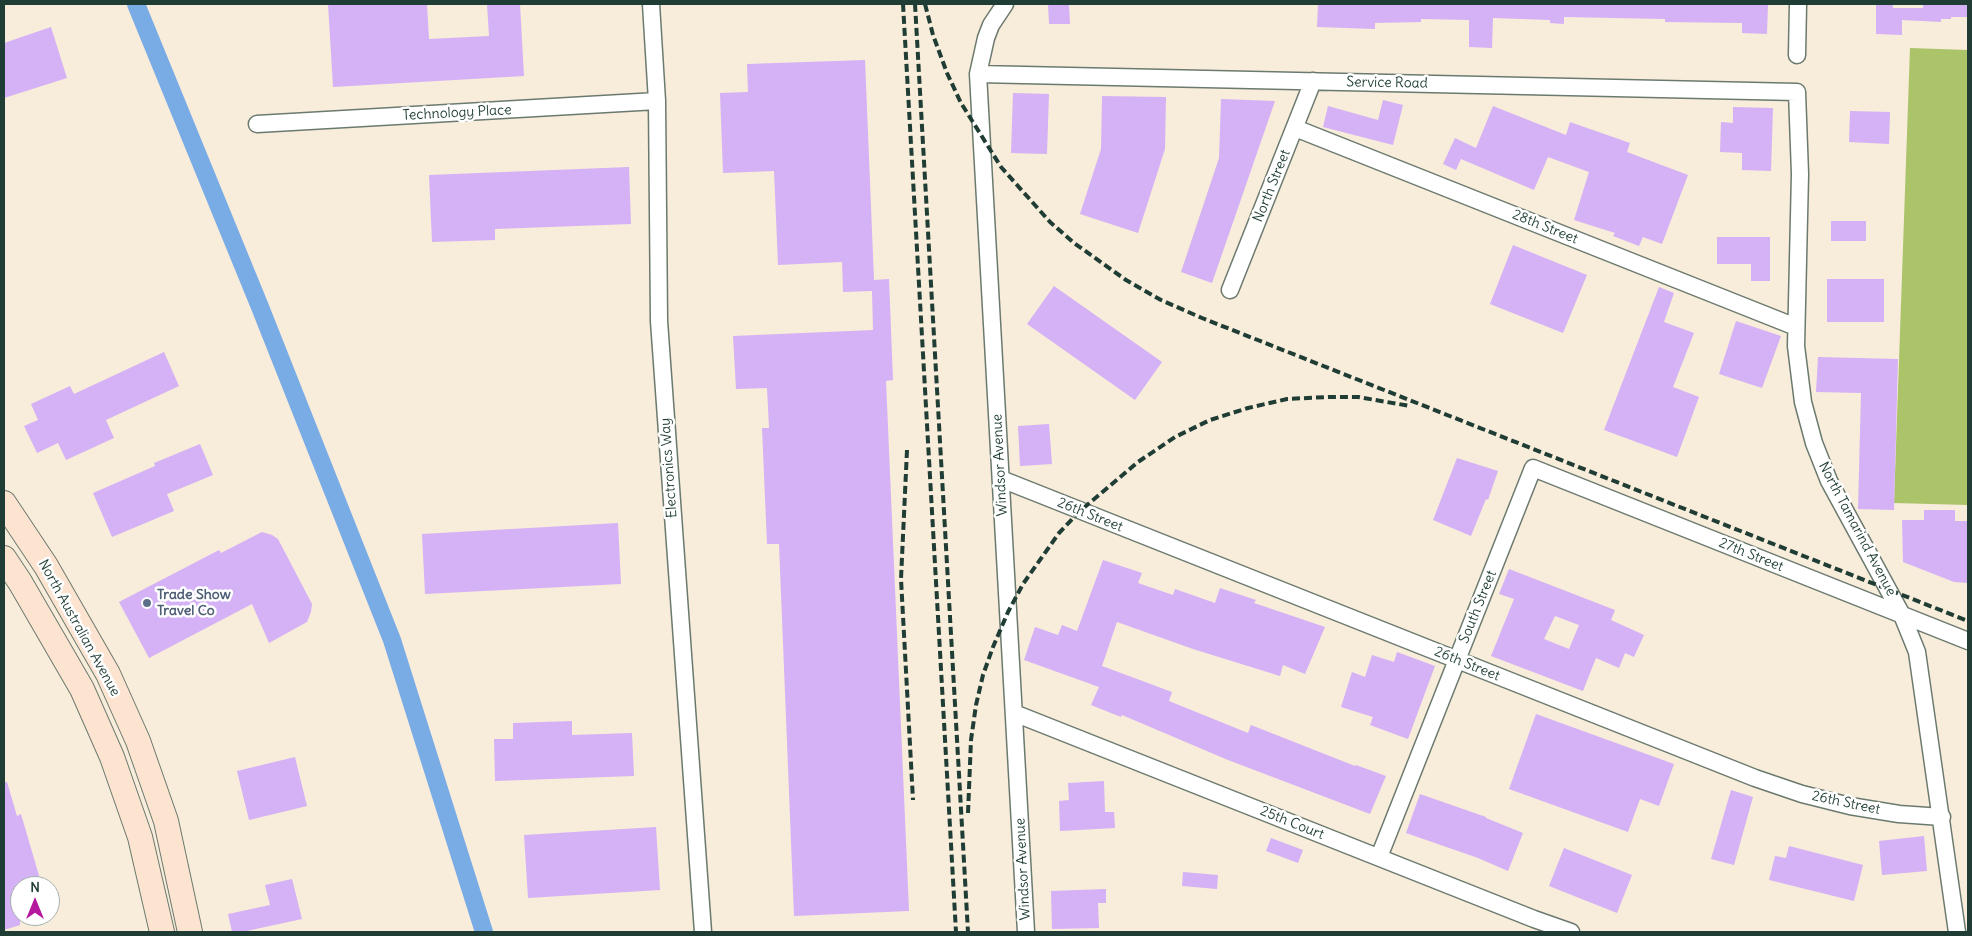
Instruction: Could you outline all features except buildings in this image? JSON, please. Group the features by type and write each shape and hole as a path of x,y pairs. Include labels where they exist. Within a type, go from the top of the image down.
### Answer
{"main road":[{"name":"North Australian Avenue","path":"4,503 46,566 108,674 138,741 166,821 190,932"},
{"name":"North Australian Avenue","path":"4,558 20,582 82,690 112,757 140,837 162,932"}],"street":[{"name":"Electronics Way","path":"651,4 657,101 659,321 703,932"},
{"name":"Windsor Avenue","path":"1004,4 991,25 986,38 978,74 1026,932"},
{"path":"1797,55 1798,4"},
{"name":"Service Road","path":"978,74 1797,92"},
{"name":"North Street","path":"1230,290 1313,81"},
{"name":"North Tamarind Avenue","path":"1797,92 1800,174 1796,327 1798,374 1803,402 1814,443 1829,481 1902,615 1917,652 1957,932"},
{"name":"Technology Place","path":"257,124 657,101"},
{"name":"28th Street","path":"1295,128 1796,327"},
{"name":"27th Street","path":"1533,468 1968,642"},
{"name":"South Street","path":"1378,857 1533,468"},
{"name":"26th Street","path":"1001,480 1746,775 1802,794 1850,806 1899,814 1942,817"},
{"name":"25th Court","path":"1014,713 1571,932"}],"green space":[{"path":"1910,48 1968,50 1968,505 1894,503"}],"waterway":[{"path":"136,4 260,307 392,640 484,932"}],"railway":[{"path":"903,4 956,932"},
{"path":"915,4 968,932"},
{"path":"925,4 933,35 947,73 961,103 1001,167 1050,222 1074,243 1126,280 1161,300 1202,318 1968,621"},
{"path":"968,813 971,740 976,705 983,675 993,647 1008,612 1023,584 1059,533 1080,511 1138,462 1175,437 1210,420 1248,408 1287,399 1358,397 1410,406"},
{"path":"907,450 901,579 913,800"}],"place":[{"name":"Trade Show Travel Co","path":"147,603"}]}
